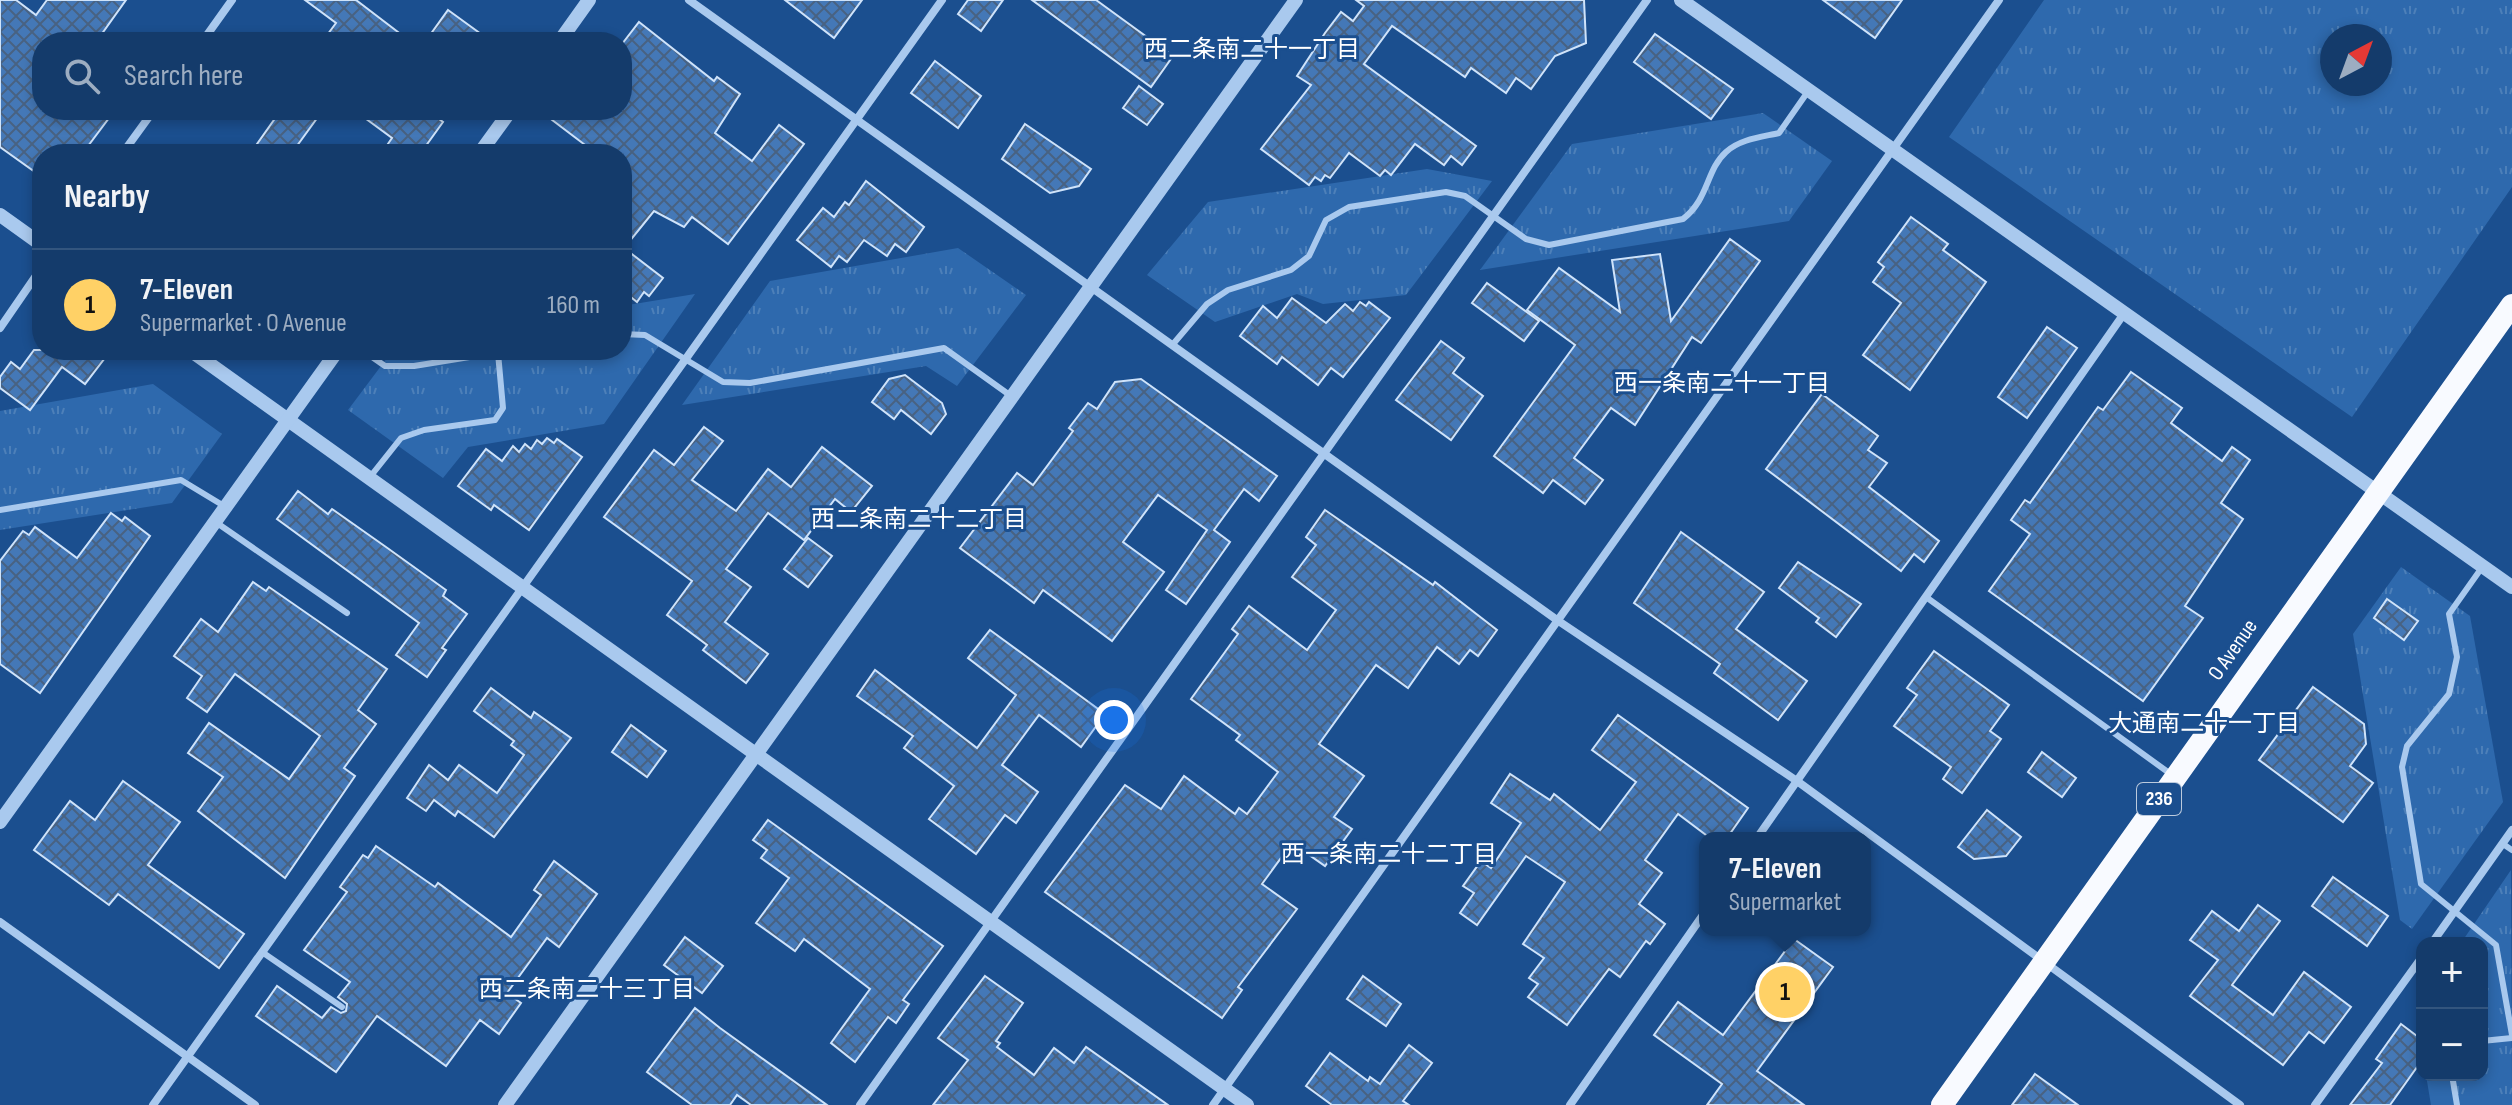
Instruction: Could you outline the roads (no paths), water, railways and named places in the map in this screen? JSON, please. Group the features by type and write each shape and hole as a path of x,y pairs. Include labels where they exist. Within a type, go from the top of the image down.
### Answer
{"highway":[{"name":"O Avenue","path":"1942,1105 2512,305"}],"street":[{"path":"209,32 232,0"},
{"path":"566,32 589,0"},
{"path":"689,0 1174,343 1557,620 1797,781 1866,832"},
{"path":"153,1105 942,0"},
{"path":"505,1105 759,755 1011,396 1296,0"},
{"path":"860,1105 1647,0"},
{"path":"1681,0 2512,587"},
{"path":"1213,1105 1999,0"},
{"path":"129,144 147,120"},
{"path":"486,144 504,120"},
{"path":"0,215 32,238"},
{"path":"0,328 32,282"},
{"path":"1761,832 2123,315"},
{"path":"204,360 1247,1105"},
{"path":"0,822 330,360"},
{"path":"2436,937 2512,830"},
{"path":"1871,835 2240,1105"},
{"path":"1570,1105 1699,921"},
{"path":"0,922 255,1105"},
{"path":"2315,1105 2416,965"}],"lane":[{"path":"1174,343 1207,304 1228,290 1291,270 1309,256 1326,220 1349,207 1446,192 1465,196 1526,239 1549,245 1683,219 1699,207 1726,152 1744,142 1779,133 1809,90"},
{"path":"632,334 645,335 723,382 750,383 944,348 1011,396"},
{"path":"376,360 385,366 414,366 453,360"},
{"path":"370,477 401,438 424,430 495,420 503,408 499,360"},
{"path":"0,510 181,480 224,506"},
{"path":"214,521 347,613"},
{"path":"2483,566 2449,614 2457,657 2449,694 2407,746 2402,767 2421,884 2496,945 2512,1037 2488,1040"},
{"path":"1926,597 2175,777"},
{"path":"2503,844 2512,850"},
{"path":"262,952 342,1007"},
{"path":"2453,1081 2457,1105"}],"place":[{"name":"7-Eleven","path":"1785,992"}],"district":[{"name":"西二条南二十一丁目","path":"1252,49"},
{"name":"西一条南二十一丁目","path":"1722,383"},
{"name":"西二条南二十二丁目","path":"919,519"},
{"name":"大通南二十一丁目","path":"2204,723"},
{"name":"西一条南二十二丁目","path":"1389,854"},
{"name":"西二条南二十三丁目","path":"587,989"}]}
